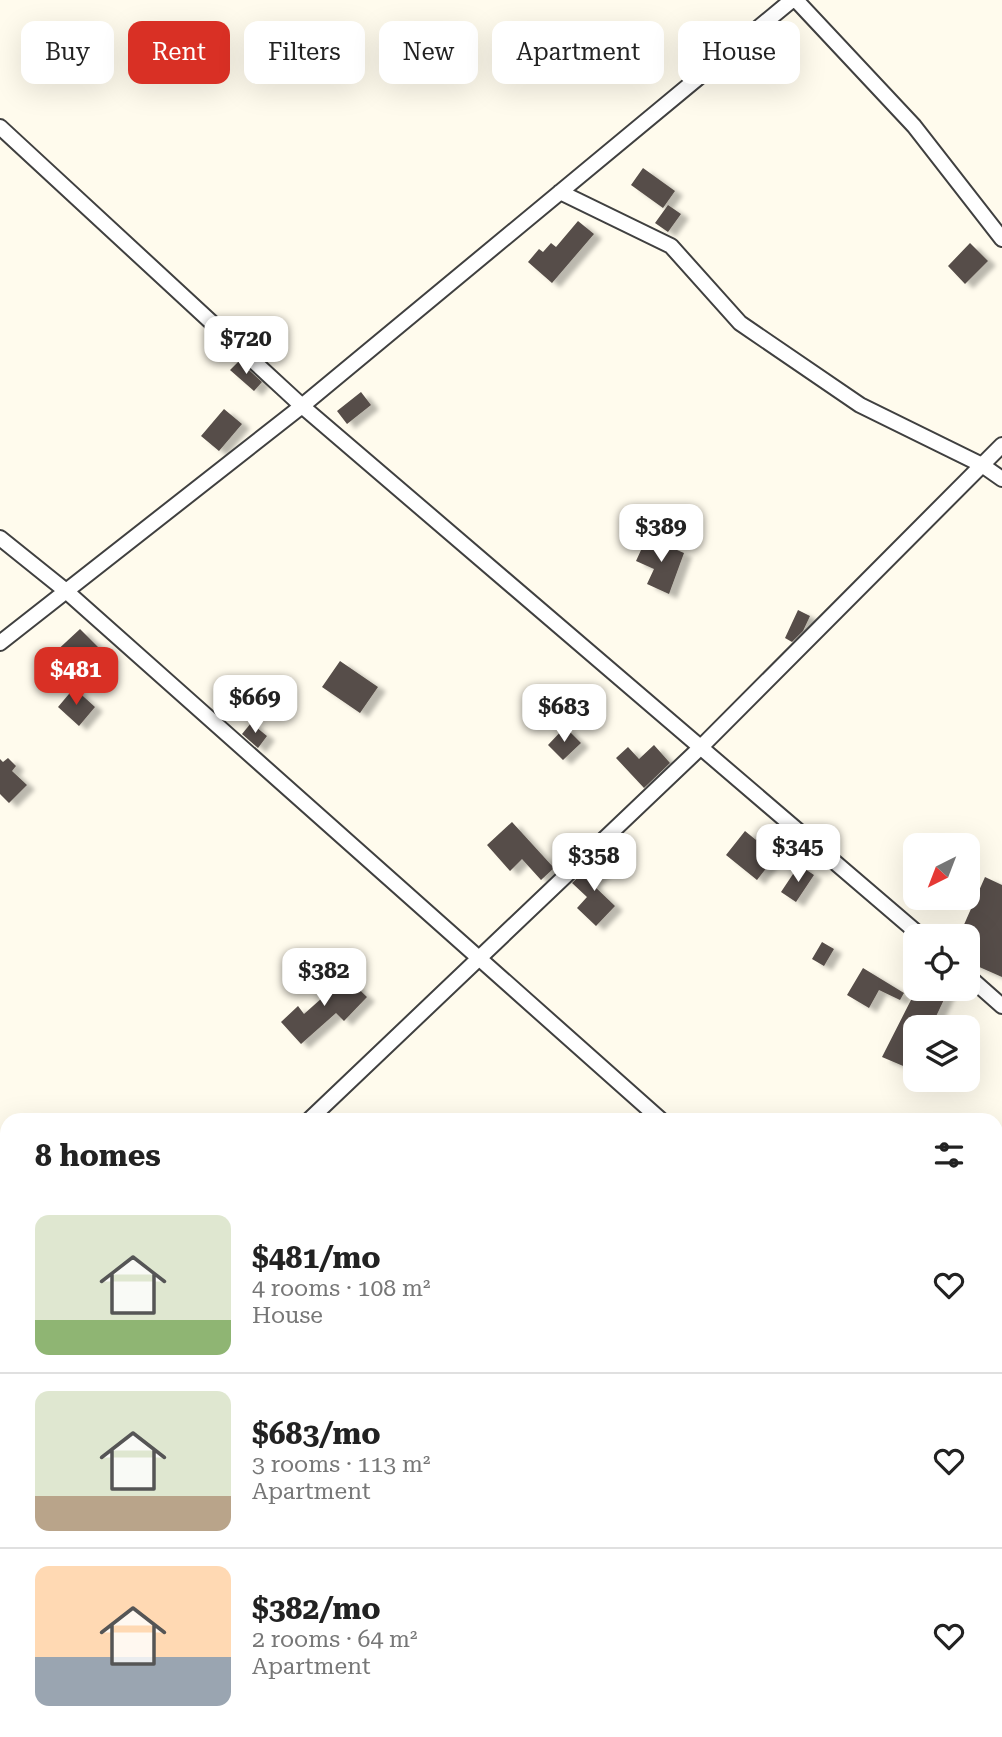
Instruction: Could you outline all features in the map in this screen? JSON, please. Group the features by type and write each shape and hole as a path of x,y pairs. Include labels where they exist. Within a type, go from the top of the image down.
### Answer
{"street":[{"path":"0,643 302,406 794,0 914,126 1002,239"},
{"path":"0,127 302,406 907,924"},
{"path":"560,192 671,246 740,324 860,405 982,465 1002,479"},
{"path":"316,1113 701,747 1002,445"},
{"path":"0,538 66,591 654,1113"},
{"path":"980,987 1002,1006"}],"building":[{"path":"643,168 675,191 663,208 631,185"},
{"path":"668,205 681,214 668,232 655,223"},
{"path":"578,221 594,234 552,283 528,262 539,249 543,252 551,243 556,247"},
{"path":"970,243 988,261 965,284 948,266"},
{"path":"239,361 262,382 254,391 230,370"},
{"path":"361,392 371,405 347,424 337,411"},
{"path":"224,409 242,424 219,451 201,436"},
{"path":"647,537 684,553 669,594 647,584 654,569 636,561"},
{"path":"798,610 810,616 803,631 792,642 785,638"},
{"path":"80,629 109,658 97,669 91,663 75,679 52,655"},
{"path":"340,661 378,687 360,713 322,687"},
{"path":"74,688 95,707 79,726 58,707"},
{"path":"251,723 267,736 258,748 242,734"},
{"path":"565,727 581,743 563,760 548,745"},
{"path":"654,745 670,763 644,788 616,758 628,747 639,759"},
{"path":"8,758 16,766 12,771 27,785 9,803 0,794 0,759 3,762"},
{"path":"512,822 554,868 541,880 522,859 510,871 487,845"},
{"path":"765,829 785,844 757,880 726,855 745,831 756,840"},
{"path":"600,856 610,866 591,883 615,906 596,926 577,908 587,897 572,883"},
{"path":"799,865 814,875 796,902 781,892"},
{"path":"985,877 1002,885 1002,977 980,967 980,924 964,924 970,910 980,910 980,888"},
{"path":"822,942 834,949 824,966 812,959"},
{"path":"863,968 903,992 900,1000 879,990 869,1008 847,995"},
{"path":"316,975 332,991 345,976 367,997 344,1021 336,1013 301,1044 281,1022 298,1006 304,1014 322,998 308,984"},
{"path":"910,1001 943,1001 937,1015 903,1015"},
{"path":"903,1016 903,1066 882,1057"}]}
